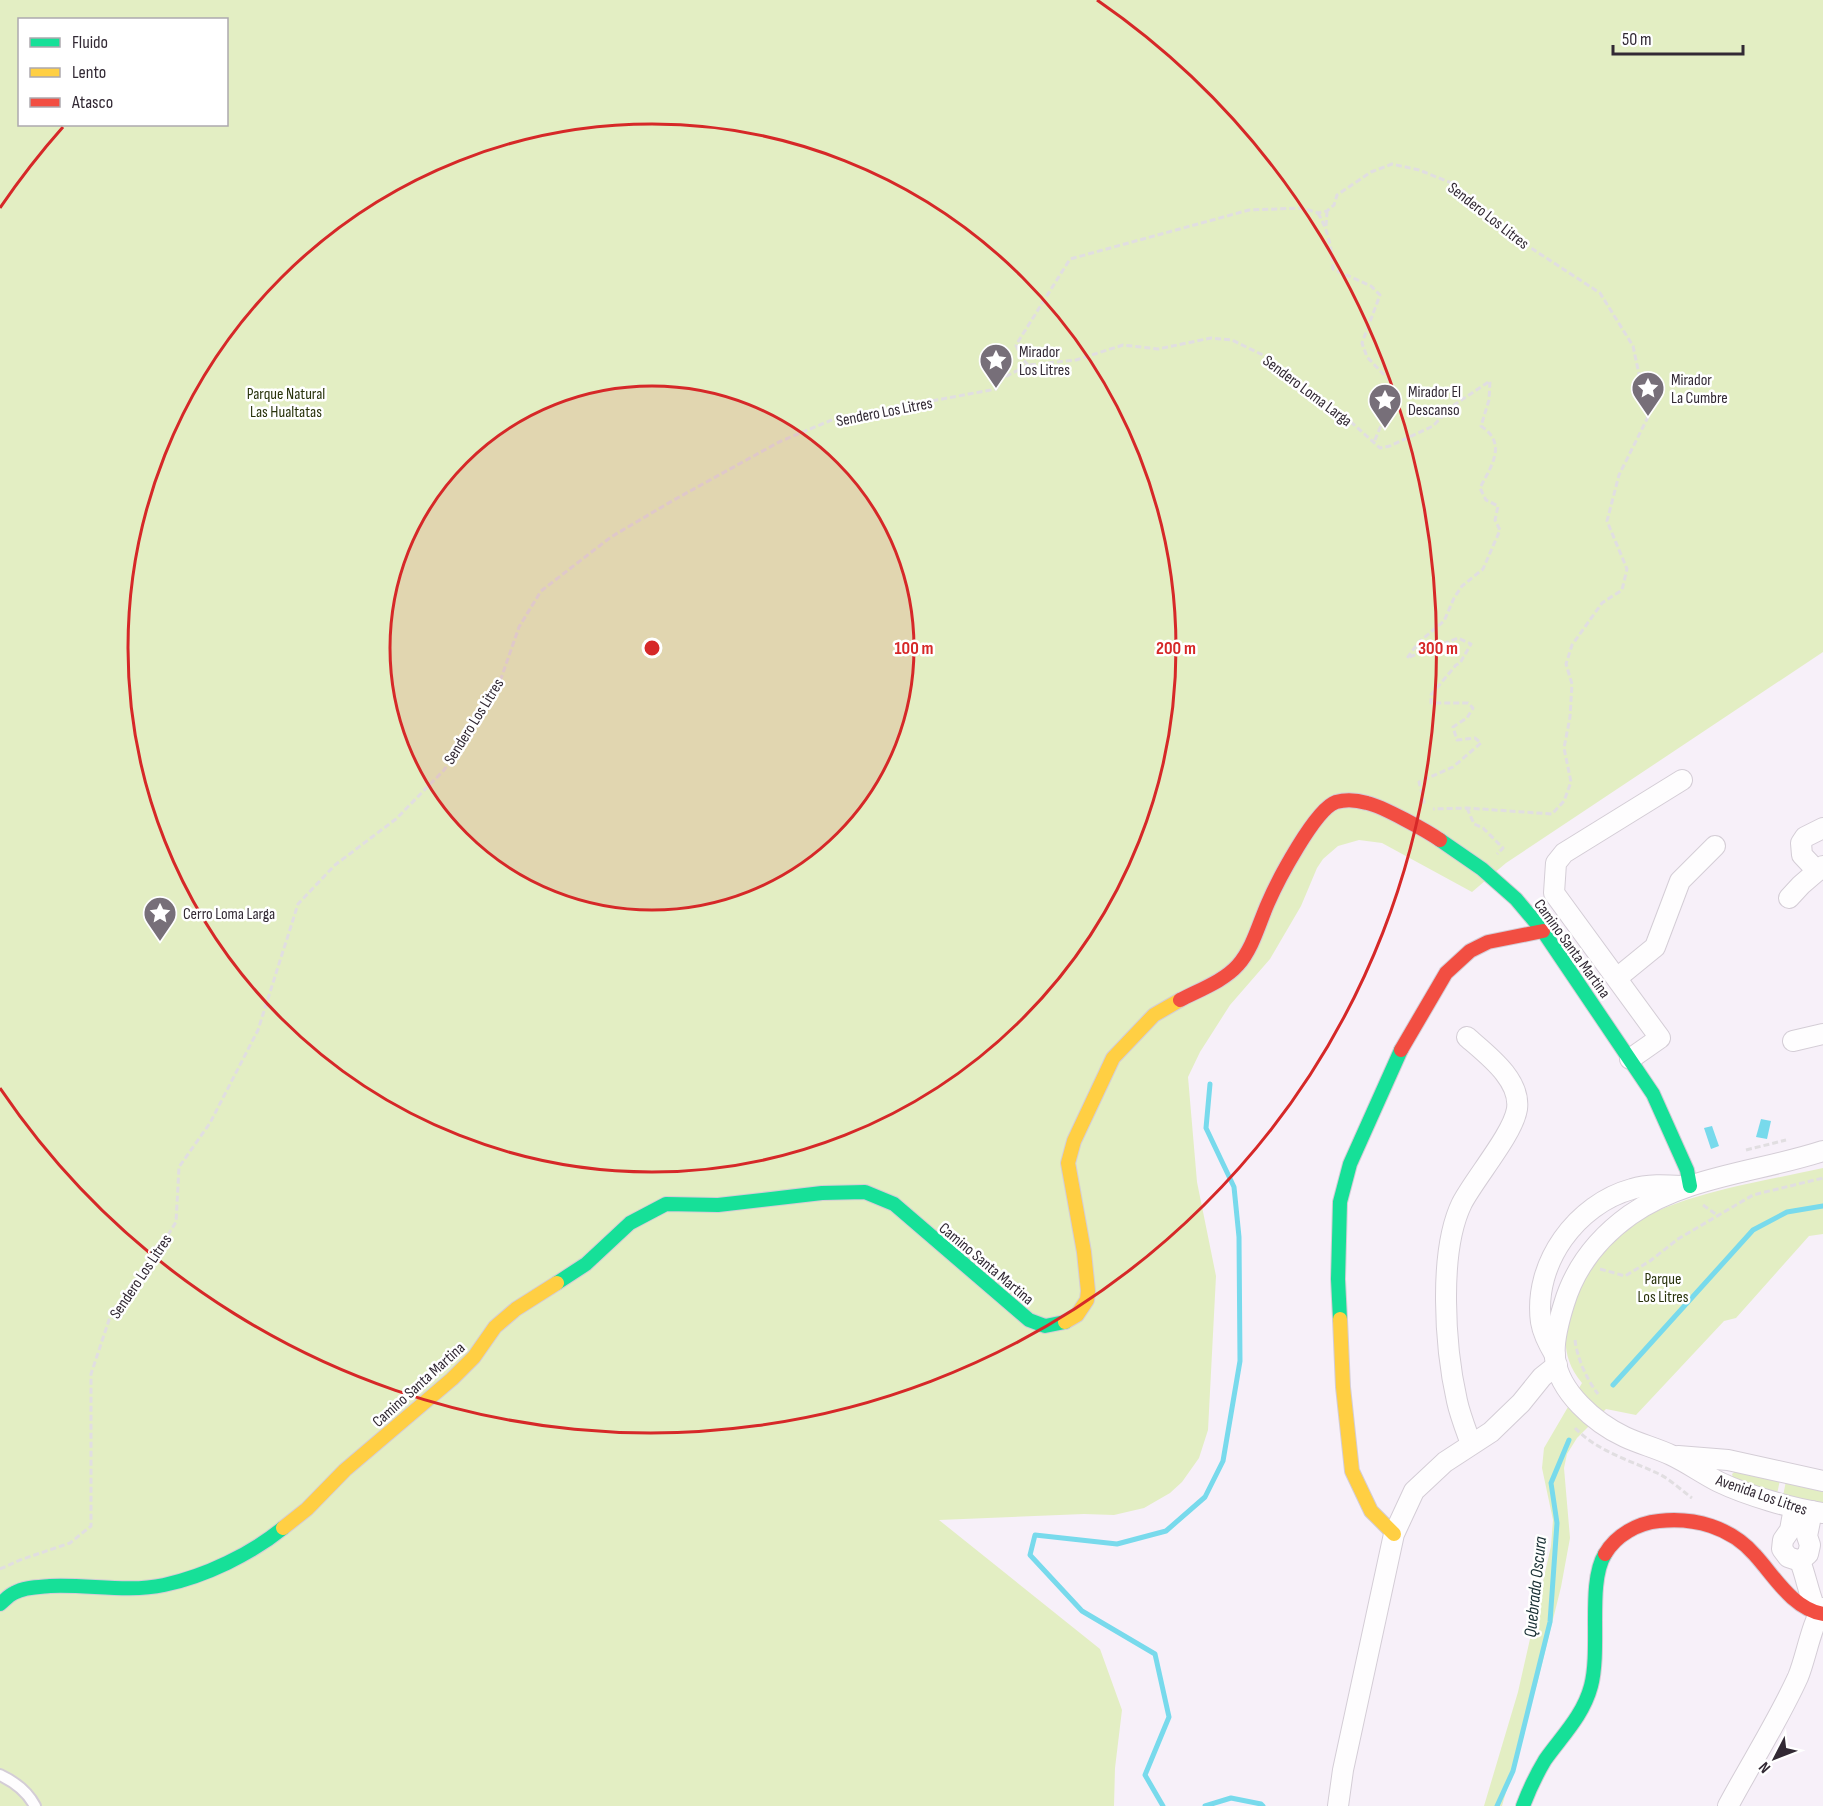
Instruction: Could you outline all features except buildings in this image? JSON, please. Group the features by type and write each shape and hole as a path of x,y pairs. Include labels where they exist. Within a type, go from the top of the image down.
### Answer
{"street":[{"path":"1630,1059 1660,1038 1554,893 1556,862 1564,853 1682,780"},
{"name":"Camino Santa Martina","path":"0,1604 15,1592 35,1587 74,1585 126,1588 164,1585 199,1574 236,1558 272,1537 307,1509 345,1470 452,1379 474,1357 495,1327 516,1309 586,1264 630,1224 666,1204 718,1204 822,1192 865,1192 894,1204 1029,1320 1036,1324 1054,1326 1071,1320 1083,1308 1088,1291 1084,1252 1068,1163 1074,1141 1113,1058 1154,1015 1226,975 1238,965 1248,951 1277,881 1290,857 1321,815 1333,803 1347,800 1368,803 1434,836 1482,869 1516,899 1543,931 1653,1094 1687,1170 1690,1186"},
{"path":"1789,898 1820,869 1802,855 1801,843 1805,837 1823,828"},
{"path":"1617,978 1654,947 1680,881 1715,846"},
{"path":"1394,1534 1371,1511 1352,1471 1343,1387 1338,1279 1340,1202 1350,1164 1404,1042 1446,973 1470,951 1488,942 1543,931"},
{"path":"1793,1041 1823,1034"},
{"path":"1467,1037 1501,1067 1513,1085 1517,1108 1510,1127 1462,1203 1454,1226 1446,1266 1449,1360 1457,1404 1471,1444"},
{"name":"Avenida Los Litres","path":"1556,1360 1559,1319 1568,1288 1575,1274 1593,1248 1631,1214 1659,1198 1690,1186 1823,1151"},
{"name":"Avenida Los Litres","path":"1690,1186 1648,1185 1631,1189 1599,1204 1572,1227 1552,1258 1542,1291 1541,1322 1546,1339 1571,1394 1591,1415 1622,1436 1671,1455 1721,1483 1810,1511"},
{"path":"1338,1806 1343,1770 1394,1534 1414,1491 1445,1462 1491,1432 1521,1403 1556,1360"},
{"name":"Avenida Los Litres","path":"1671,1455 1728,1460 1823,1481"},
{"path":"1721,1483 1720,1471 1728,1460"},
{"path":"1810,1511 1790,1530 1783,1540 1782,1549 1788,1557 1804,1556 1823,1566"},
{"path":"1810,1511 1807,1536 1810,1545 1804,1556 1811,1601 1821,1612"},
{"path":"1523,1806 1540,1770 1571,1728 1587,1699 1596,1666 1598,1570 1611,1547 1632,1528 1652,1521 1673,1520 1705,1522 1726,1531 1748,1547 1792,1599 1821,1612"},
{"path":"1728,1806 1789,1696 1821,1612"}],"lane":[{"path":"0,1775 14,1781 31,1798 35,1806"}],"path":[{"name":"Sendero Los Litres","path":"1327,211 1334,205 1337,195 1371,172 1392,164 1419,170 1454,184 1531,248 1600,293 1633,346 1648,417 1619,475 1607,522 1627,569 1622,590 1602,603 1572,645 1566,664 1572,684 1570,717 1564,748 1571,782 1568,791 1564,801 1552,814 1467,808"},
{"path":"1028,365 1021,357 1016,345 1070,259 1249,210 1303,208 1318,213 1327,211 1326,228"},
{"path":"1318,213 1326,228 1333,254 1333,269 1371,286 1380,295 1362,343 1367,357 1390,382 1394,395 1374,442 1380,448 1390,446 1433,426 1451,407 1490,381 1489,400 1480,426 1489,432 1495,441 1497,450 1480,489 1486,500 1498,506 1496,520 1500,530 1483,570 1462,586 1443,621 1419,642 1407,657 1458,638 1471,644 1460,663 1431,695 1431,703 1468,703 1473,708 1467,718 1453,727 1457,740 1475,738 1481,743 1453,767 1419,782 1426,809 1467,808 1474,824 1483,828 1503,848"},
{"name":"Sendero Loma Larga","path":"1028,365 1076,360 1123,345 1158,349 1211,338 1232,340 1271,359 1305,390 1341,413 1374,442"},
{"name":"Sendero Los Litres","path":"0,1569 70,1543 91,1526 92,1374 109,1320 139,1282 177,1222 179,1167 210,1123 258,1030 298,904 335,865 396,819 444,770 497,690 519,627 541,591 611,537 779,442 834,419 996,389 1003,378 1028,365"},
{"path":"1598,1268 1625,1276 1650,1261 1678,1239 1753,1195 1823,1178"},
{"path":"1694,1207 1704,1204 1717,1215"},
{"path":"1593,1275 1604,1261"},
{"path":"1575,1339 1576,1350 1589,1380 1603,1399"},
{"path":"1572,1424 1600,1447 1624,1460 1660,1474 1696,1501"}],"green space":[{"name":"Parque Natural Las Hualtatas","path":"0,0 1823,0 1823,652 1506,863 1472,892 1382,843 1359,840 1338,846 1323,859 1301,906 1270,959 1230,1005 1200,1052 1188,1077 1197,1182 1216,1276 1208,1430 1199,1458 1182,1482 1170,1493 1144,1508 1114,1515 1084,1514 939,1520 1100,1649 1122,1710 1115,1768 1114,1806 0,1806"},
{"name":"Parque Los Litres","path":"1823,1168 1823,1234 1809,1236 1736,1318 1724,1321 1636,1415 1606,1409 1577,1438 1567,1454 1564,1468 1570,1538 1561,1587 1537,1684 1502,1806 1484,1806 1518,1692 1551,1546 1553,1520 1542,1468 1544,1448 1582,1383 1570,1364 1566,1333 1570,1312 1585,1275 1617,1237 1646,1216 1669,1206 1721,1190"},
{"path":"1737,1470 1780,1480 1777,1494 1734,1481 1732,1474"},
{"path":"1786,1481 1823,1489 1823,1504 1783,1496"}],"water":[{"path":"1761,1119 1771,1121 1767,1139 1756,1137"},
{"path":"1712,1126 1719,1146 1711,1149 1704,1128"}],"waterway":[{"path":"1163,1806 1145,1775 1169,1717 1155,1654 1082,1611 1030,1555 1035,1535 1117,1544 1166,1531 1205,1497 1223,1461 1240,1361 1239,1237 1234,1187 1206,1128 1210,1084"},
{"name":"Quebrada Oscura","path":"1613,1385 1753,1230 1787,1212 1823,1206"},
{"name":"Quebrada Oscura","path":"1497,1806 1513,1771 1550,1622 1557,1523 1551,1483 1569,1440"},
{"path":"1205,1806 1231,1798 1263,1806"}],"traffic: fast":[{"path":"1440,840 1482,869 1516,899 1543,931 1653,1094 1687,1170 1690,1186"},
{"path":"1340,1319 1338,1279 1340,1202 1350,1164 1401,1050"},
{"path":"557,1283 586,1264 630,1223 666,1204 718,1205 822,1193 865,1192 894,1204 1029,1320 1045,1326 1065,1322"},
{"path":"0,1604 12,1594 32,1588 50,1586 136,1588 180,1581 227,1563 257,1547 283,1528"},
{"path":"1523,1806 1545,1760 1583,1707 1591,1686 1595,1653 1595,1598 1600,1566 1605,1554"}],"traffic: slow":[{"path":"1065,1322 1077,1315 1087,1300 1088,1291 1084,1252 1068,1163 1074,1141 1113,1058 1154,1015 1180,1000"},
{"path":"283,1528 307,1509 345,1470 452,1379 474,1357 495,1327 516,1309 557,1283"},
{"path":"1340,1319 1343,1387 1352,1471 1371,1511 1394,1534"}],"traffic: jam":[{"path":"1180,1000 1219,980 1238,965 1252,943 1288,864 1308,831 1327,807 1344,800 1374,805 1440,840"},
{"path":"1401,1050 1446,973 1470,951 1488,942 1543,931"},
{"path":"1605,1554 1615,1541 1628,1531 1651,1522 1672,1520 1711,1526 1735,1537 1755,1555 1785,1591 1802,1605 1823,1614"}],"place":[{"name":"Mirador Los Litres","path":"996,389"},
{"name":"Mirador La Cumbre","path":"1648,417"},
{"name":"Mirador El Descanso","path":"1385,429"},
{"name":"Cerro Loma Larga","path":"160,942"}]}
